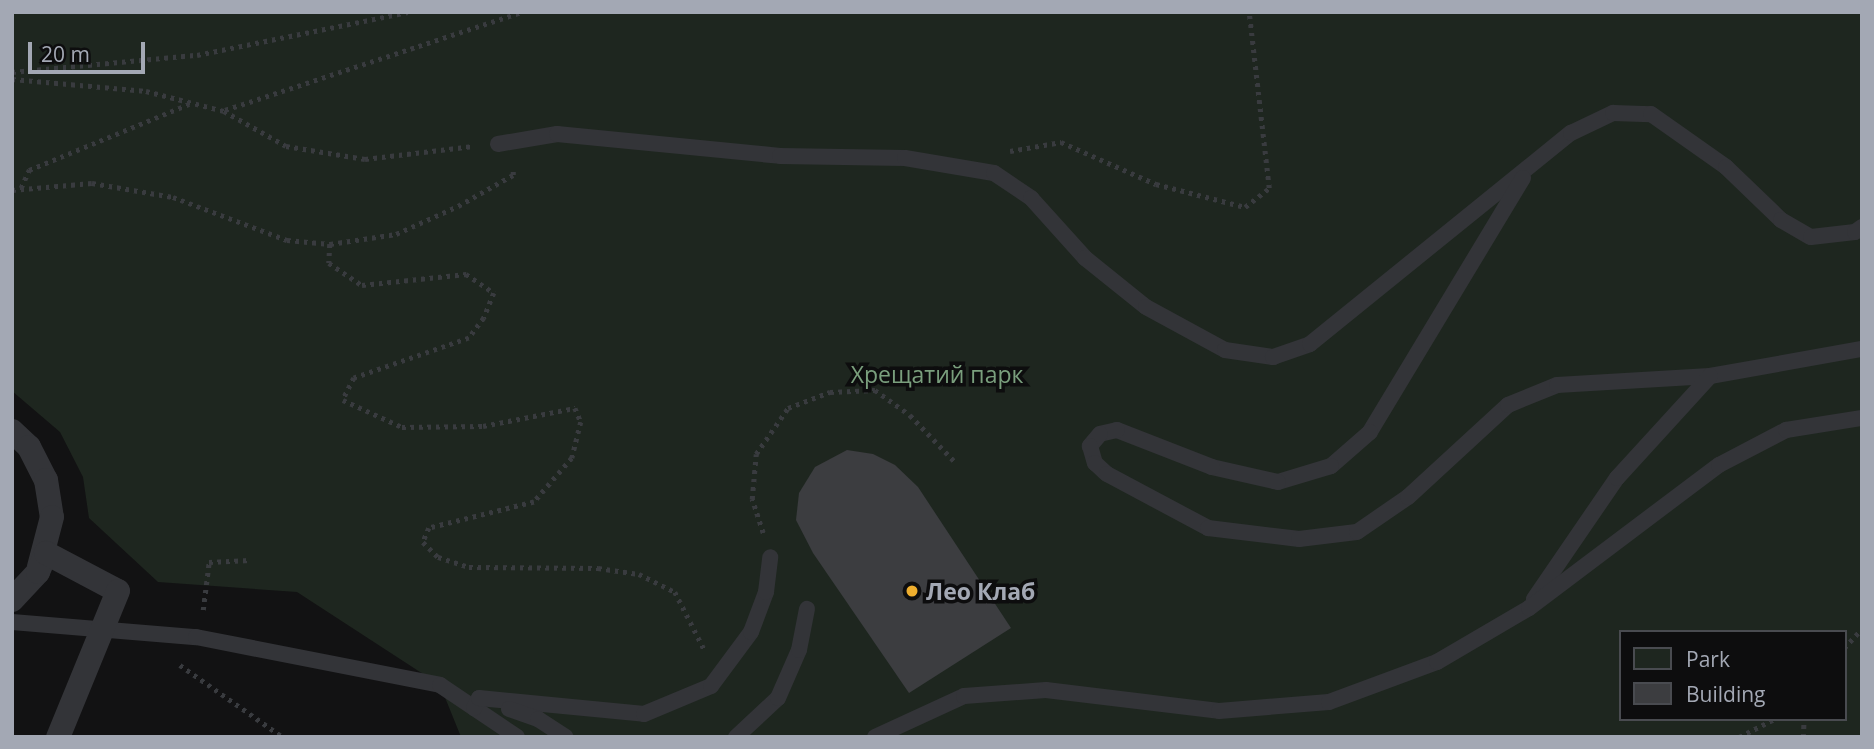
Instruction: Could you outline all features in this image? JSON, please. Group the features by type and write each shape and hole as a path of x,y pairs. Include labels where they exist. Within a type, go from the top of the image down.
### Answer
{"street":[{"path":"12,431 29,447 46,480 52,517 37,571 12,600"},
{"path":"12,600 38,572 46,553 118,591 58,737"}],"lane":[{"path":"498,144 557,134 779,156 905,158 994,173 1031,198 1085,258 1146,307 1225,350 1273,357 1310,344 1528,170 1571,132 1613,113 1651,114 1726,167 1772,213 1811,237 1855,232 1862,227"},
{"path":"1528,170 1370,432 1331,466 1278,482 1212,467 1117,430 1101,434 1090,446 1095,463 1107,474 1208,528 1299,540 1357,532 1408,497 1508,405 1556,385 1710,376 1862,348"},
{"path":"1529,608 1617,478 1710,376"},
{"path":"875,737 964,696 1046,690 1219,711 1329,702 1437,662 1529,608 1719,465 1786,430 1862,418"},
{"path":"476,703 645,714 711,686 751,632 766,592 770,557"},
{"path":"736,737 778,698 799,650 807,610"},
{"path":"12,621 199,638 440,685 476,703 538,719 566,737"},
{"path":"476,703 517,737"}],"path":[{"path":"12,72 197,55 386,13 408,12"},
{"path":"224,110 522,12"},
{"path":"995,153 1061,142 1156,184 1245,206 1269,188 1250,12"},
{"path":"12,79 146,91 190,104 224,110 286,146 365,159 498,144 514,157 513,175 396,234 330,244 287,240 173,198 92,183 12,190"},
{"path":"21,188 29,170 190,104"},
{"path":"330,244 329,263 362,285 466,274 494,293 484,318 469,338 354,378 343,400 402,427 483,426 575,408 581,422 572,458 534,502 429,528 423,542 438,557 469,567 598,568 639,574 675,592 686,612"},
{"path":"770,557 752,499 756,454 788,408 830,392 875,390 910,415 955,463"},
{"path":"199,638 209,562 250,560"},
{"path":"1846,646 1862,629"},
{"path":"175,662 283,737"},
{"path":"1739,737 1770,721"}],"green space":[{"name":"Хрещатий парк","path":"12,12 1862,12 1862,737 461,737 440,685 297,592 158,582 89,518 83,477 60,432 12,391"}],"building":[{"name":"Лео Клаб","path":"847,450 873,454 895,465 918,487 1011,628 909,693 813,553 796,520 799,493 815,467"}],"place":[{"name":"Лео Клаб","path":"912,591"}]}
